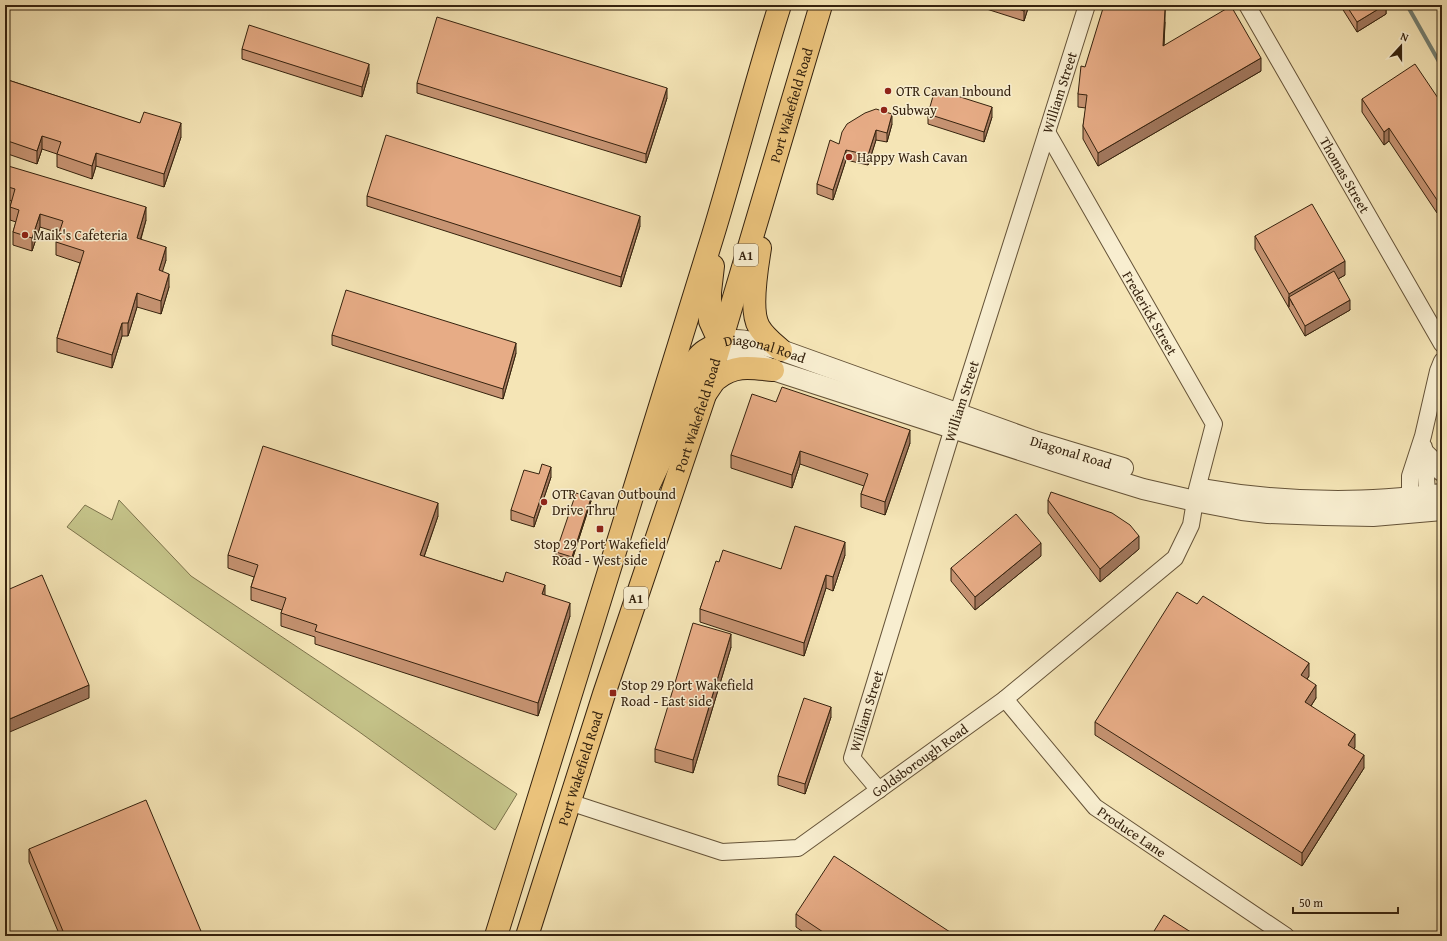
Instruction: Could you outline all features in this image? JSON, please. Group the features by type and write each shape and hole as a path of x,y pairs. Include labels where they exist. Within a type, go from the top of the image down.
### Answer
{"highway":[{"name":"A1","path":"496,936 718,220 780,5"},
{"name":"Port Wakefield Road","path":"528,936 569,802 705,395 820,5"},
{"path":"771,168 755,277 754,300 758,325 762,332 780,350"},
{"path":"614,559 668,444 692,366 702,352 720,343 710,322 710,292 718,220"},
{"path":"705,395 718,378 738,368 745,367 773,370"}],"street":[{"name":"William Street","path":"879,790 852,758 955,421 1048,132 1086,5"},
{"name":"Thomas Street","path":"1247,5 1442,344"},
{"name":"Frederick Street","path":"1048,132 1214,424 1196,495"},
{"name":"Diagonal Road","path":"720,343 733,340 764,345 780,350 955,421"},
{"name":"Diagonal Road","path":"720,343 730,351 773,370 955,421 1034,441 1159,479 1196,495 1242,510 1268,513 1373,516 1427,503"},
{"path":"1427,503 1424,445 1438,371 1442,362"},
{"path":"1424,445 1442,471"},
{"name":"Goldsborough Road","path":"569,802 722,852 798,848 1005,699 1175,558 1191,525 1196,495"},
{"name":"Produce Lane","path":"1005,699 1095,807 1286,936"}],"shaded area":[{"path":"119,500 191,576 517,794 495,830 358,731 67,527 85,505 112,520"}],"building":[{"path":"1006,5 1026,5 1024,11"},
{"path":"1104,5 1142,5 1165,9 1163,46 1231,6 1261,58 1098,153 1083,126 1087,95 1078,94 1081,66 1085,67"},
{"path":"1346,5 1385,5 1357,22"},
{"path":"437,17 667,88 646,154 417,83"},
{"path":"249,25 369,64 362,87 242,49"},
{"path":"1415,64 1442,104 1442,196 1437,200 1389,128 1384,132 1362,99"},
{"path":"5,79 140,123 144,112 181,123 164,174 96,153 92,166 57,154 61,142 42,136 37,151 5,140"},
{"path":"935,89 992,107 984,132 928,114"},
{"name":"Happy Wash Cavan","path":"876,109 892,114 887,133 876,130 868,155 846,150 833,190 817,184 830,140 839,144 842,132 847,124 865,113"},
{"path":"386,135 640,216 621,277 367,196"},
{"path":"5,165 146,207 137,238 166,247 159,270 169,274 161,301 137,293 128,323 122,323 112,355 57,338 84,251 56,242 63,221 40,214 32,238 13,232 19,210 10,207 15,189 5,186"},
{"path":"1312,204 1345,261 1289,294 1255,236"},
{"path":"1334,271 1350,300 1305,326 1289,297"},
{"path":"346,290 516,343 503,389 332,335"},
{"path":"782,387 910,430 885,502 861,494 868,474 800,451 792,475 731,455 752,394 776,402"},
{"path":"263,446 438,503 420,555 503,582 506,572 545,585 542,594 570,603 538,703 315,631 317,625 281,613 286,598 251,587 258,565 228,555"},
{"path":"542,464 551,467 534,518 511,510 524,470 539,474"},
{"path":"1051,492 1112,513 1130,525 1139,536 1100,569 1048,500"},
{"path":"576,493 591,498 572,557 556,552"},
{"path":"1016,514 1041,543 975,597 951,568"},
{"path":"795,526 845,542 833,577 826,575 804,643 700,609 716,561 719,562 723,550 781,569"},
{"path":"42,575 89,685 5,721 5,591"},
{"path":"1177,592 1197,604 1203,596 1309,663 1301,675 1316,685 1305,702 1355,734 1348,745 1364,755 1302,853 1095,722"},
{"path":"693,623 731,634 693,760 655,749"},
{"path":"804,698 831,707 805,784 778,776"},
{"path":"146,800 203,936 65,936 29,849"},
{"path":"834,856 950,932 948,936 829,936 796,914"},
{"path":"1164,915 1197,936 1151,936"}],"waterway":[{"path":"1407,5 1442,67"}],"place":[{"name":"OTR Cavan Inbound","path":"888,91"},
{"name":"Subway","path":"884,110"},
{"name":"Happy Wash Cavan","path":"849,157"},
{"name":"Maik's Cafeteria","path":"25,235"},
{"name":"OTR Cavan Outbound Drive Thru","path":"544,502"},
{"name":"Stop 29 Port Wakefield Road - West side","path":"600,529"},
{"name":"Stop 29 Port Wakefield Road - East side","path":"613,693"}]}
